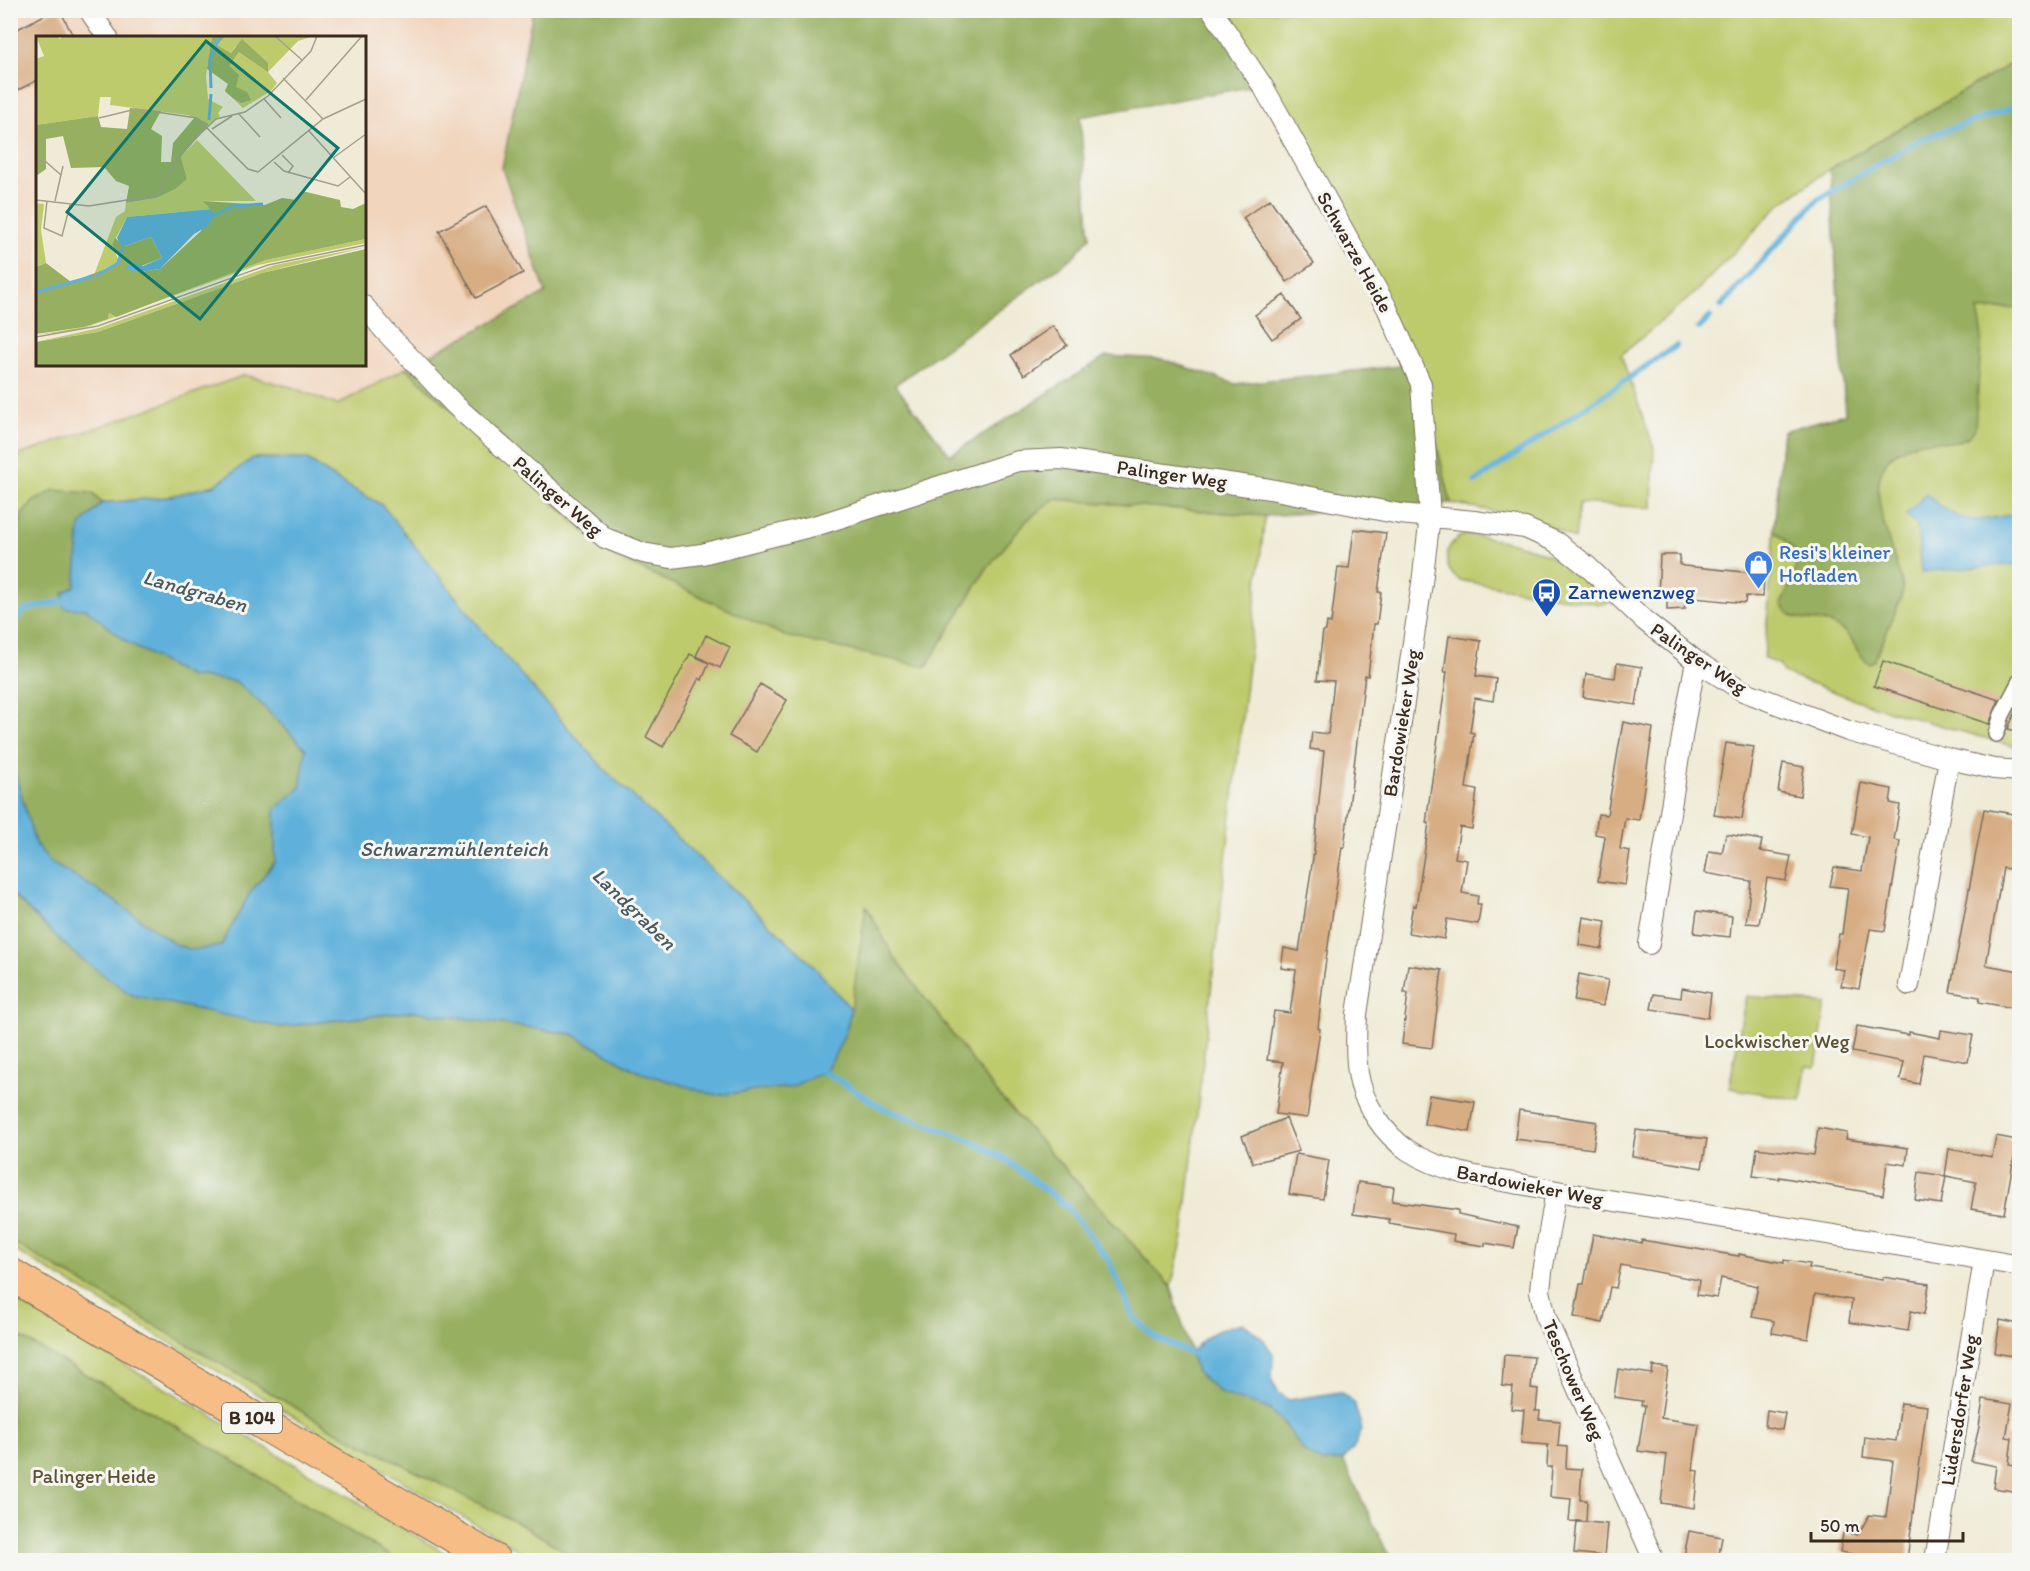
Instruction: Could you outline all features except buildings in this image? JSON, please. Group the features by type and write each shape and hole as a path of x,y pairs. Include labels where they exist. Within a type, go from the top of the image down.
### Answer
{"main road":[{"name":"B 104","path":"10,1274 494,1560"}],"street":[{"path":"89,10 107,36"},
{"name":"Schwarze Heide","path":"1212,10 1264,88 1309,168 1387,308 1421,384 1430,517"},
{"name":"Palinger Weg","path":"366,308 456,406 605,538 643,553 671,558 702,554 820,524 1018,461 1061,459 1270,489 1400,514 1474,520 1526,528 1556,542 1587,566 1645,621 1696,661 1743,691 1848,731 1949,759 1994,769 2019,771"},
{"name":"Bardowieker Weg","path":"1430,517 1357,1014 1355,1046 1358,1075 1378,1120 1407,1150 1443,1168 1556,1191 2019,1266"},
{"path":"1649,944 1696,661"},
{"path":"1996,735 2002,715 2019,681"},
{"path":"1909,985 1949,759"},
{"name":"Teschower Weg","path":"1556,1191 1540,1291 1546,1318 1654,1560"},
{"name":"Lüdersdorfer Weg","path":"1935,1560 1984,1260"}],"shaded area":[{"path":"10,11 533,11 502,168 546,293 337,405 291,387 187,394 11,458"}],"green space":[{"path":"533,11 1218,11 1267,84 1080,117 1090,237 1073,257 895,385 950,455 1106,356 1162,359 1235,384 1417,364 1451,503 1265,516 1054,499 1026,521 987,568 926,667 785,636 609,554 406,368 546,293 502,168"},
{"path":"1218,11 2019,11 2019,59 1830,169 1780,204 1695,293 1621,355 1654,448 1652,508 1579,503 1575,539 1545,524 1518,516 1451,503 1417,364"},
{"path":"2019,59 2019,308 1978,310 1982,330 1975,428 1971,435 1959,441 1928,441 1907,447 1889,458 1881,473 1879,499 1881,514 1903,589 1874,661 1869,663 1839,628 1823,622 1800,619 1786,611 1781,604 1792,578 1796,557 1791,546 1774,530 1783,431 1845,414 1830,169"},
{"path":"2019,308 2019,748 1870,705 1783,673 1779,664 1764,659 1783,431 1957,383 1965,310"},
{"path":"406,368 609,554 926,667 987,568 1026,521 1054,499 1265,516 1183,1237 1171,1287 995,1091 894,957 867,907 851,1009 811,963 604,769 488,637 382,505 306,459 253,458 215,485 167,497 102,503 92,493 22,514 11,576 11,458 245,375 291,387 337,405"},
{"path":"54,490 92,493 102,503 80,526 75,587 86,608 130,644 189,676 235,681 306,749 300,788 275,810 275,862 250,893 221,946 193,950 176,945 109,897 50,862 35,843 11,760 11,576 22,514 34,501"},
{"path":"1464,535 1495,539 1547,555 1577,574 1609,603 1600,604 1459,580 1449,569 1447,556 1452,544"},
{"path":"10,893 76,955 280,1027 414,1011 572,1034 639,1072 833,1059 846,1031 851,1009 866,906 894,957 995,1091 1171,1287 1197,1372 1269,1409 1281,1419 1306,1453 1323,1462 1343,1460 1387,1552 1398,1560 579,1560 529,1529 332,1429 11,1241"},
{"name":"Lockwischer Weg","path":"1746,996 1826,1004 1816,1067 1806,1066 1801,1100 1729,1088"},
{"path":"11,1241 332,1429 529,1529 579,1560 535,1560 11,1248"},
{"path":"10,1297 457,1560 397,1560 176,1426 11,1332"},
{"name":"Palinger Heide","path":"11,1332 176,1426 397,1560 11,1560"}],"water":[{"name":"Schwarzmühlenteich","path":"253,458 306,459 382,505 488,637 604,769 811,963 851,1009 846,1031 824,1072 791,1087 715,1095 639,1072 572,1034 414,1011 280,1027 132,995 76,955 11,893 11,760 35,843 50,862 109,897 176,945 193,950 221,946 250,893 275,862 275,809 300,788 306,749 235,681 189,676 130,644 86,609 64,608 63,593 75,586 80,526 102,503 167,497 215,485"},
{"path":"1926,494 1950,513 1969,520 1990,519 2019,513 2019,564 1921,572 1917,525 1906,515"},
{"path":"1243,1323 1263,1339 1273,1354 1272,1382 1278,1392 1289,1400 1340,1392 1354,1402 1362,1430 1354,1447 1343,1460 1323,1462 1305,1453 1281,1419 1269,1409 1220,1393 1197,1372 1190,1353 1214,1333"}],"waterway":[{"path":"1721,306 1816,201 1921,139 2020,105"},
{"path":"1699,328 1710,317"},
{"path":"1475,482 1676,346"},
{"name":"Landgraben","path":"10,625 25,610 71,599"},
{"name":"Landgraben","path":"817,1067 883,1108 972,1141 1005,1159 1067,1206 1109,1261 1134,1318 1155,1337 1190,1353"}],"place":[{"name":"Resi's kleiner Hofladen","path":"1758,590"},
{"name":"Zarnewenzweg","path":"1547,618"}]}
